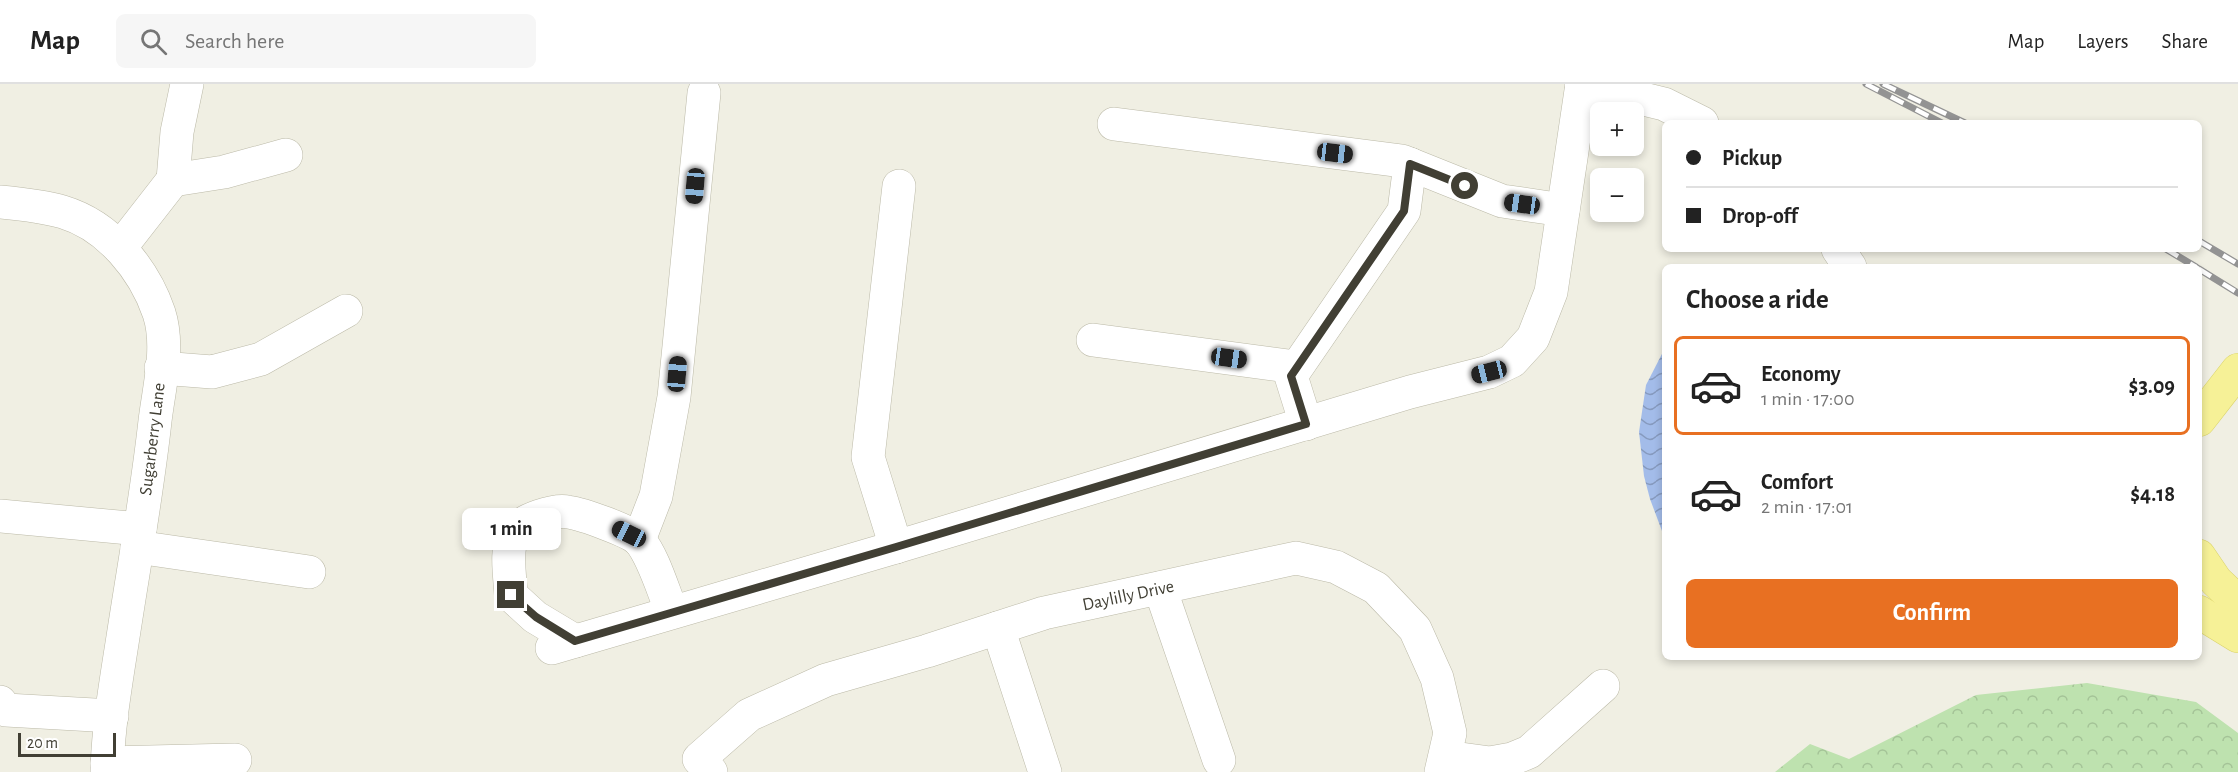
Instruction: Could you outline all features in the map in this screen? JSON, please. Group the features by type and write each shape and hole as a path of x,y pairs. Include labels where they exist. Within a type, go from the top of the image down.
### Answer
{"main road":[{"path":"2202,416 2238,370"},
{"path":"2202,560 2216,581 2238,602"},
{"path":"2202,614 2238,636"}],"street":[{"path":"120,248 173,180 177,132 187,84"},
{"path":"672,612 639,540 616,528 567,511 547,514 521,524 513,534 509,557 511,595 563,644 896,547 1410,392 1489,372 1512,361 1533,338 1551,292 1582,84 1664,104 1696,120"},
{"path":"639,540 656,496 674,397 704,93"},
{"path":"1114,124 1402,161 1502,201 1563,210"},
{"path":"173,180 224,172 286,156"},
{"path":"1306,424 1291,376 1404,211 1410,164"},
{"path":"896,547 868,457 899,186"},
{"name":"Sugarberry Lane","path":"0,202 43,207 66,213 106,234 120,248 148,287 160,315 164,347 112,716 107,768"},
{"path":"161,368 212,372 261,359 346,311"},
{"path":"1094,340 1296,367"},
{"path":"0,516 138,538 309,572"},
{"name":"Daylilly Drive","path":"698,768 749,715 826,680 927,651 1044,613 1296,558 1336,567 1376,588 1415,628 1437,678 1450,733 1443,764"},
{"path":"1160,588 1219,760"},
{"path":"998,628 1045,772"},
{"path":"1443,764 1490,763 1512,759 1529,752 1603,686"},
{"path":"2,710 112,716"},
{"path":"107,768 235,760"}],"green space":[{"path":"2087,683 2196,702 2238,733 2238,772 1775,772 1810,744 1849,759 1976,695"}],"water":[{"path":"1662,354 1662,531 1644,476 1639,432 1646,385"}],"railway":[{"path":"1866,84 1936,120"},
{"path":"1883,84 1959,120"},
{"path":"2202,243 2238,264"},
{"path":"2171,252 2191,264"},
{"path":"2202,271 2238,293"}],"route":[{"path":"511,595 536,617 575,641 1306,424 1291,376 1404,211 1410,164 1465,186"}]}
